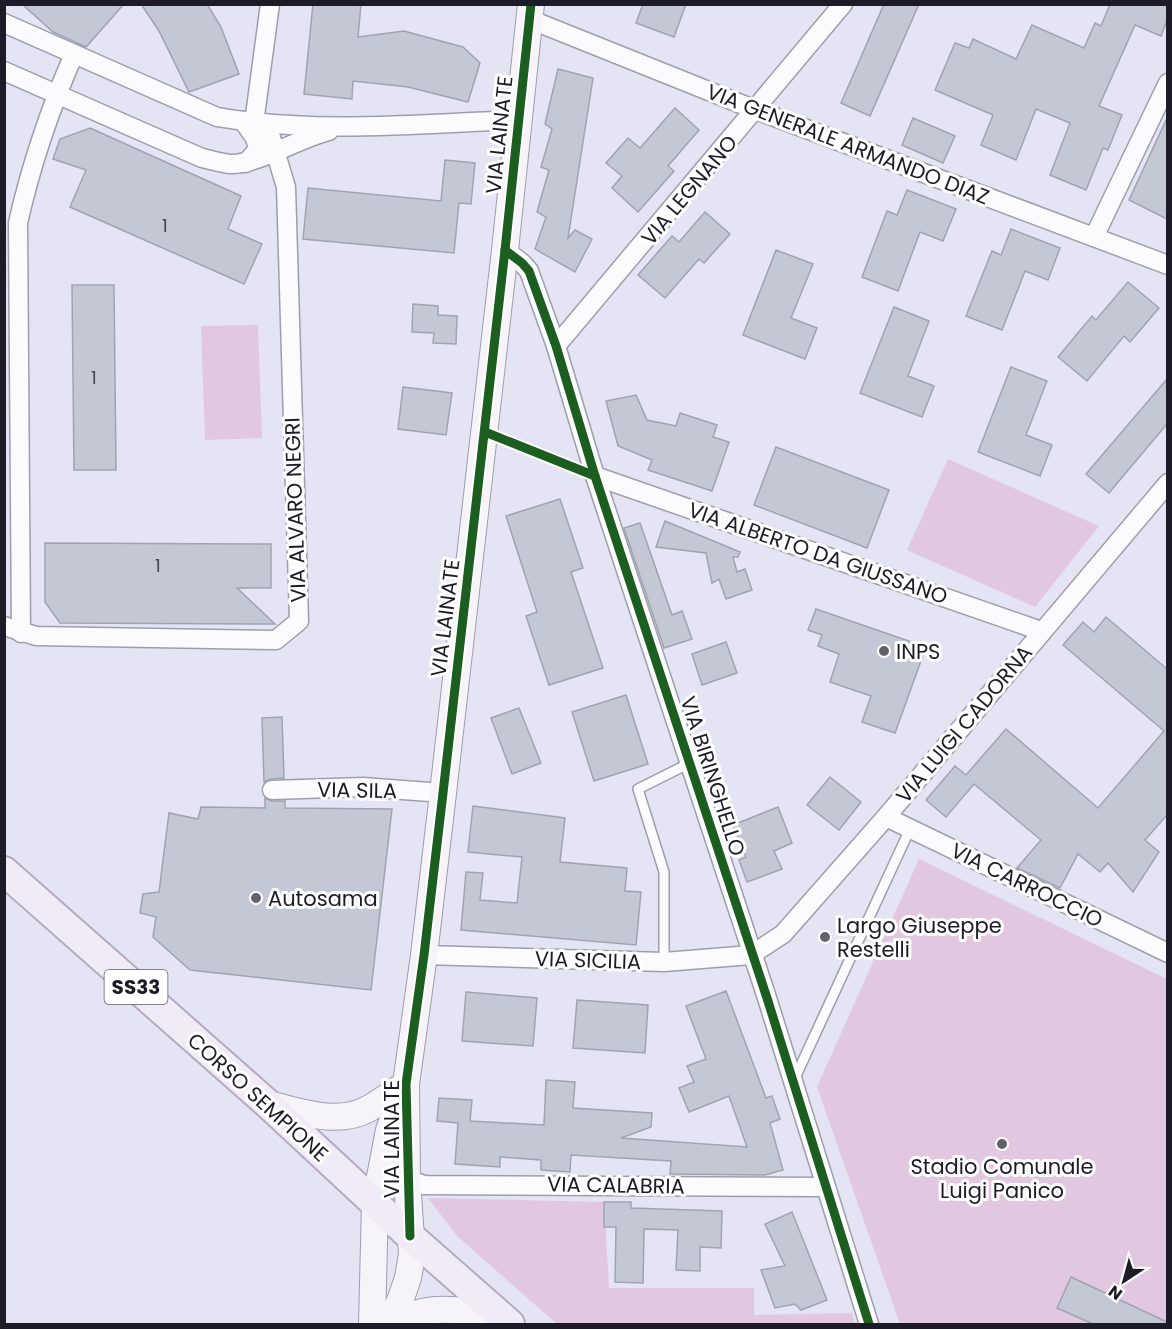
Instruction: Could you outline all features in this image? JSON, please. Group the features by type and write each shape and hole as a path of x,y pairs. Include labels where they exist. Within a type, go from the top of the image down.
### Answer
{"main road":[{"name":"CORSO SEMPIONE","path":"4,871 268,1104 410,1236 510,1324"}],"street":[{"path":"246,163 258,149 255,122 270,4"},
{"name":"VIA LEGNANO","path":"556,346 843,4"},
{"name":"VIA GENERALE ARMANDO DIAZ","path":"530,12 756,110 1167,265"},
{"name":"VIA LAINATE","path":"388,1324 400,1301 408,1278 412,1254 407,1179 406,1084 443,793 530,12"},
{"path":"4,23 218,117 255,122 346,127 517,120"},
{"path":"13,629 18,223 28,177 57,94 74,54"},
{"path":"4,71 202,158 229,164 246,163 305,138 346,127"},
{"path":"1094,237 1167,83"},
{"path":"255,122 274,151"},
{"name":"VIA ALVARO NEGRI","path":"13,629 36,636 276,640 299,621 286,187 274,151"},
{"name":"VIA BIRINGHELLO","path":"505,250 522,263 528,271 556,346 595,476 690,763 869,1324"},
{"name":"VIA ALBERTO DA GIUSSANO","path":"595,476 1041,631"},
{"name":"VIA LUIGI CADORNA","path":"751,955 783,934 886,817 1167,483"},
{"name":"VIA SILA","path":"272,790 363,787 443,793"},
{"name":"VIA CARROCCIO","path":"886,817 1167,953"},
{"name":"VIA SICILIA","path":"424,955 664,962 751,955"},
{"path":"268,1104 313,1114 349,1116 367,1110 406,1084"},
{"name":"VIA LAINATE","path":"372,1324 375,1203 389,1130 406,1084"},
{"name":"VIA CALABRIA","path":"407,1179 424,1185 825,1187"},
{"path":"394,1324 417,1313 452,1311 488,1316 504,1324"}],"lane":[{"path":"664,962 664,872 638,789 690,763"},
{"path":"793,1082 910,829"}],"shaded area":[{"path":"258,325 262,438 205,440 201,326"},
{"path":"948,459 1099,526 1035,607 907,550"},
{"name":"Stadio Comunale Luigi Panico","path":"919,859 1167,979 1167,1324 900,1324 817,1087"},
{"path":"428,1198 604,1202 609,1288 754,1288 754,1315 852,1313 855,1324 557,1324 457,1236"}],"building":[{"path":"22,4 124,4 86,47 53,32"},
{"path":"141,4 207,4 221,27 239,74 189,92 159,31"},
{"path":"313,4 361,4 358,37 404,31 463,47 480,63 468,102 408,87 353,81 352,99 304,94"},
{"path":"643,4 686,4 674,37 636,23"},
{"path":"884,4 919,4 870,116 841,103"},
{"path":"1110,4 1167,4 1167,20 1161,36 1135,25 1099,106 1122,115 1108,150 1103,148 1086,190 1050,175 1070,123 1036,109 1016,160 981,145 993,115 935,90 955,43 969,48 973,39 1016,59 1032,25 1084,48 1095,23 1101,26"},
{"path":"558,69 593,78 568,238 575,230 592,239 575,272 535,249 546,217 537,212 549,170 541,167 552,129 545,124"},
{"path":"675,108 699,130 668,166 674,171 638,212 612,188 622,176 606,163 628,138 640,148"},
{"path":"913,118 955,136 943,163 902,145"},
{"path":"1167,118 1167,219 1129,200"},
{"path":"90,128 241,196 228,229 262,244 244,284 70,207 86,170 53,159 60,139"},
{"path":"445,160 475,163 471,204 459,203 454,253 303,239 308,188 441,201"},
{"path":"907,190 956,209 943,241 920,232 898,291 862,277 887,211 897,215"},
{"path":"705,212 730,234 704,263 699,259 665,298 638,275 672,236 679,242"},
{"path":"1011,229 1060,248 1048,280 1025,271 1002,330 966,316 992,251 1001,255"},
{"path":"776,250 813,264 791,318 817,328 805,359 743,335"},
{"path":"1128,282 1159,308 1130,342 1124,336 1087,381 1058,357 1092,316 1096,320"},
{"path":"72,285 114,285 116,470 74,470"},
{"path":"413,304 438,306 438,315 457,316 456,344 433,343 434,333 412,332"},
{"path":"894,307 929,321 908,376 934,386 922,417 860,393"},
{"path":"1011,367 1047,381 1026,435 1052,445 1040,476 978,452"},
{"path":"1167,379 1167,424 1109,493 1086,474"},
{"path":"403,387 452,393 446,435 398,429"},
{"path":"636,395 647,420 676,426 680,413 717,425 713,437 729,442 712,491 648,470 652,460 618,446 606,401"},
{"path":"776,447 889,490 867,548 754,505"},
{"path":"560,499 583,568 571,572 603,668 549,685 526,616 537,612 506,516"},
{"path":"665,521 740,552 738,557 733,557 737,572 745,569 752,590 726,599 719,579 712,583 706,553 656,547"},
{"path":"640,523 672,615 682,611 692,639 664,648 624,528"},
{"path":"45,543 271,544 271,588 237,588 275,624 60,623 45,602"},
{"path":"816,609 926,647 895,733 862,722 871,696 830,682 839,654 818,646 822,635 808,630"},
{"path":"1106,617 1167,669 1167,815 1145,840 1159,852 1133,892 1108,863 1100,872 1078,854 1060,888 1017,868 1041,840 974,784 946,817 926,800 955,766 966,775 1006,729 1098,808 1164,731 1063,645 1083,622 1094,632"},
{"path":"726,642 737,673 702,685 692,654"},
{"path":"626,695 648,764 594,781 572,712"},
{"path":"519,708 541,763 512,774 491,718"},
{"path":"282,717 284,778 264,782 262,718"},
{"path":"830,777 861,802 839,830 807,805"},
{"path":"265,798 272,801 285,801 285,808 392,809 371,990 190,970 153,937 156,917 140,913 143,894 159,892 169,813 198,819 201,807 265,808"},
{"path":"473,806 565,818 560,862 627,868 625,891 641,892 636,945 461,930 466,872 483,873 480,900 517,903 522,857 468,852"},
{"path":"778,807 792,843 774,851 782,869 747,882 739,860 746,857 733,825"},
{"path":"726,991 766,1098 772,1096 780,1119 770,1123 783,1170 765,1175 670,1174 671,1161 571,1155 570,1172 541,1170 541,1160 500,1157 500,1167 455,1164 458,1123 437,1121 439,1098 472,1100 470,1121 544,1125 546,1080 575,1082 573,1108 652,1113 651,1127 621,1138 747,1147 729,1096 689,1112 679,1088 694,1082 687,1066 706,1059 686,1006"},
{"path":"466,992 537,998 533,1046 462,1041"},
{"path":"577,1000 648,1005 645,1053 573,1048"},
{"path":"604,1202 631,1202 631,1208 722,1211 721,1248 700,1247 700,1271 676,1270 678,1230 644,1229 643,1283 615,1282 616,1227 604,1227"},
{"path":"792,1212 827,1300 801,1310 795,1304 775,1308 761,1270 785,1266 765,1224"},
{"path":"1071,1277 1167,1324 1093,1324 1057,1308"}],"cycle path":[{"path":"410,1236 406,1084 443,793 531,4"},
{"path":"505,250 529,271 556,346 595,476 767,998 869,1324"},
{"path":"485,432 595,476"}],"place":[{"name":"INPS","path":"884,651"},
{"name":"Autosama","path":"256,898"},
{"name":"Largo Giuseppe Restelli","path":"825,937"},
{"name":"Stadio Comunale Luigi Panico","path":"1002,1144"}]}
